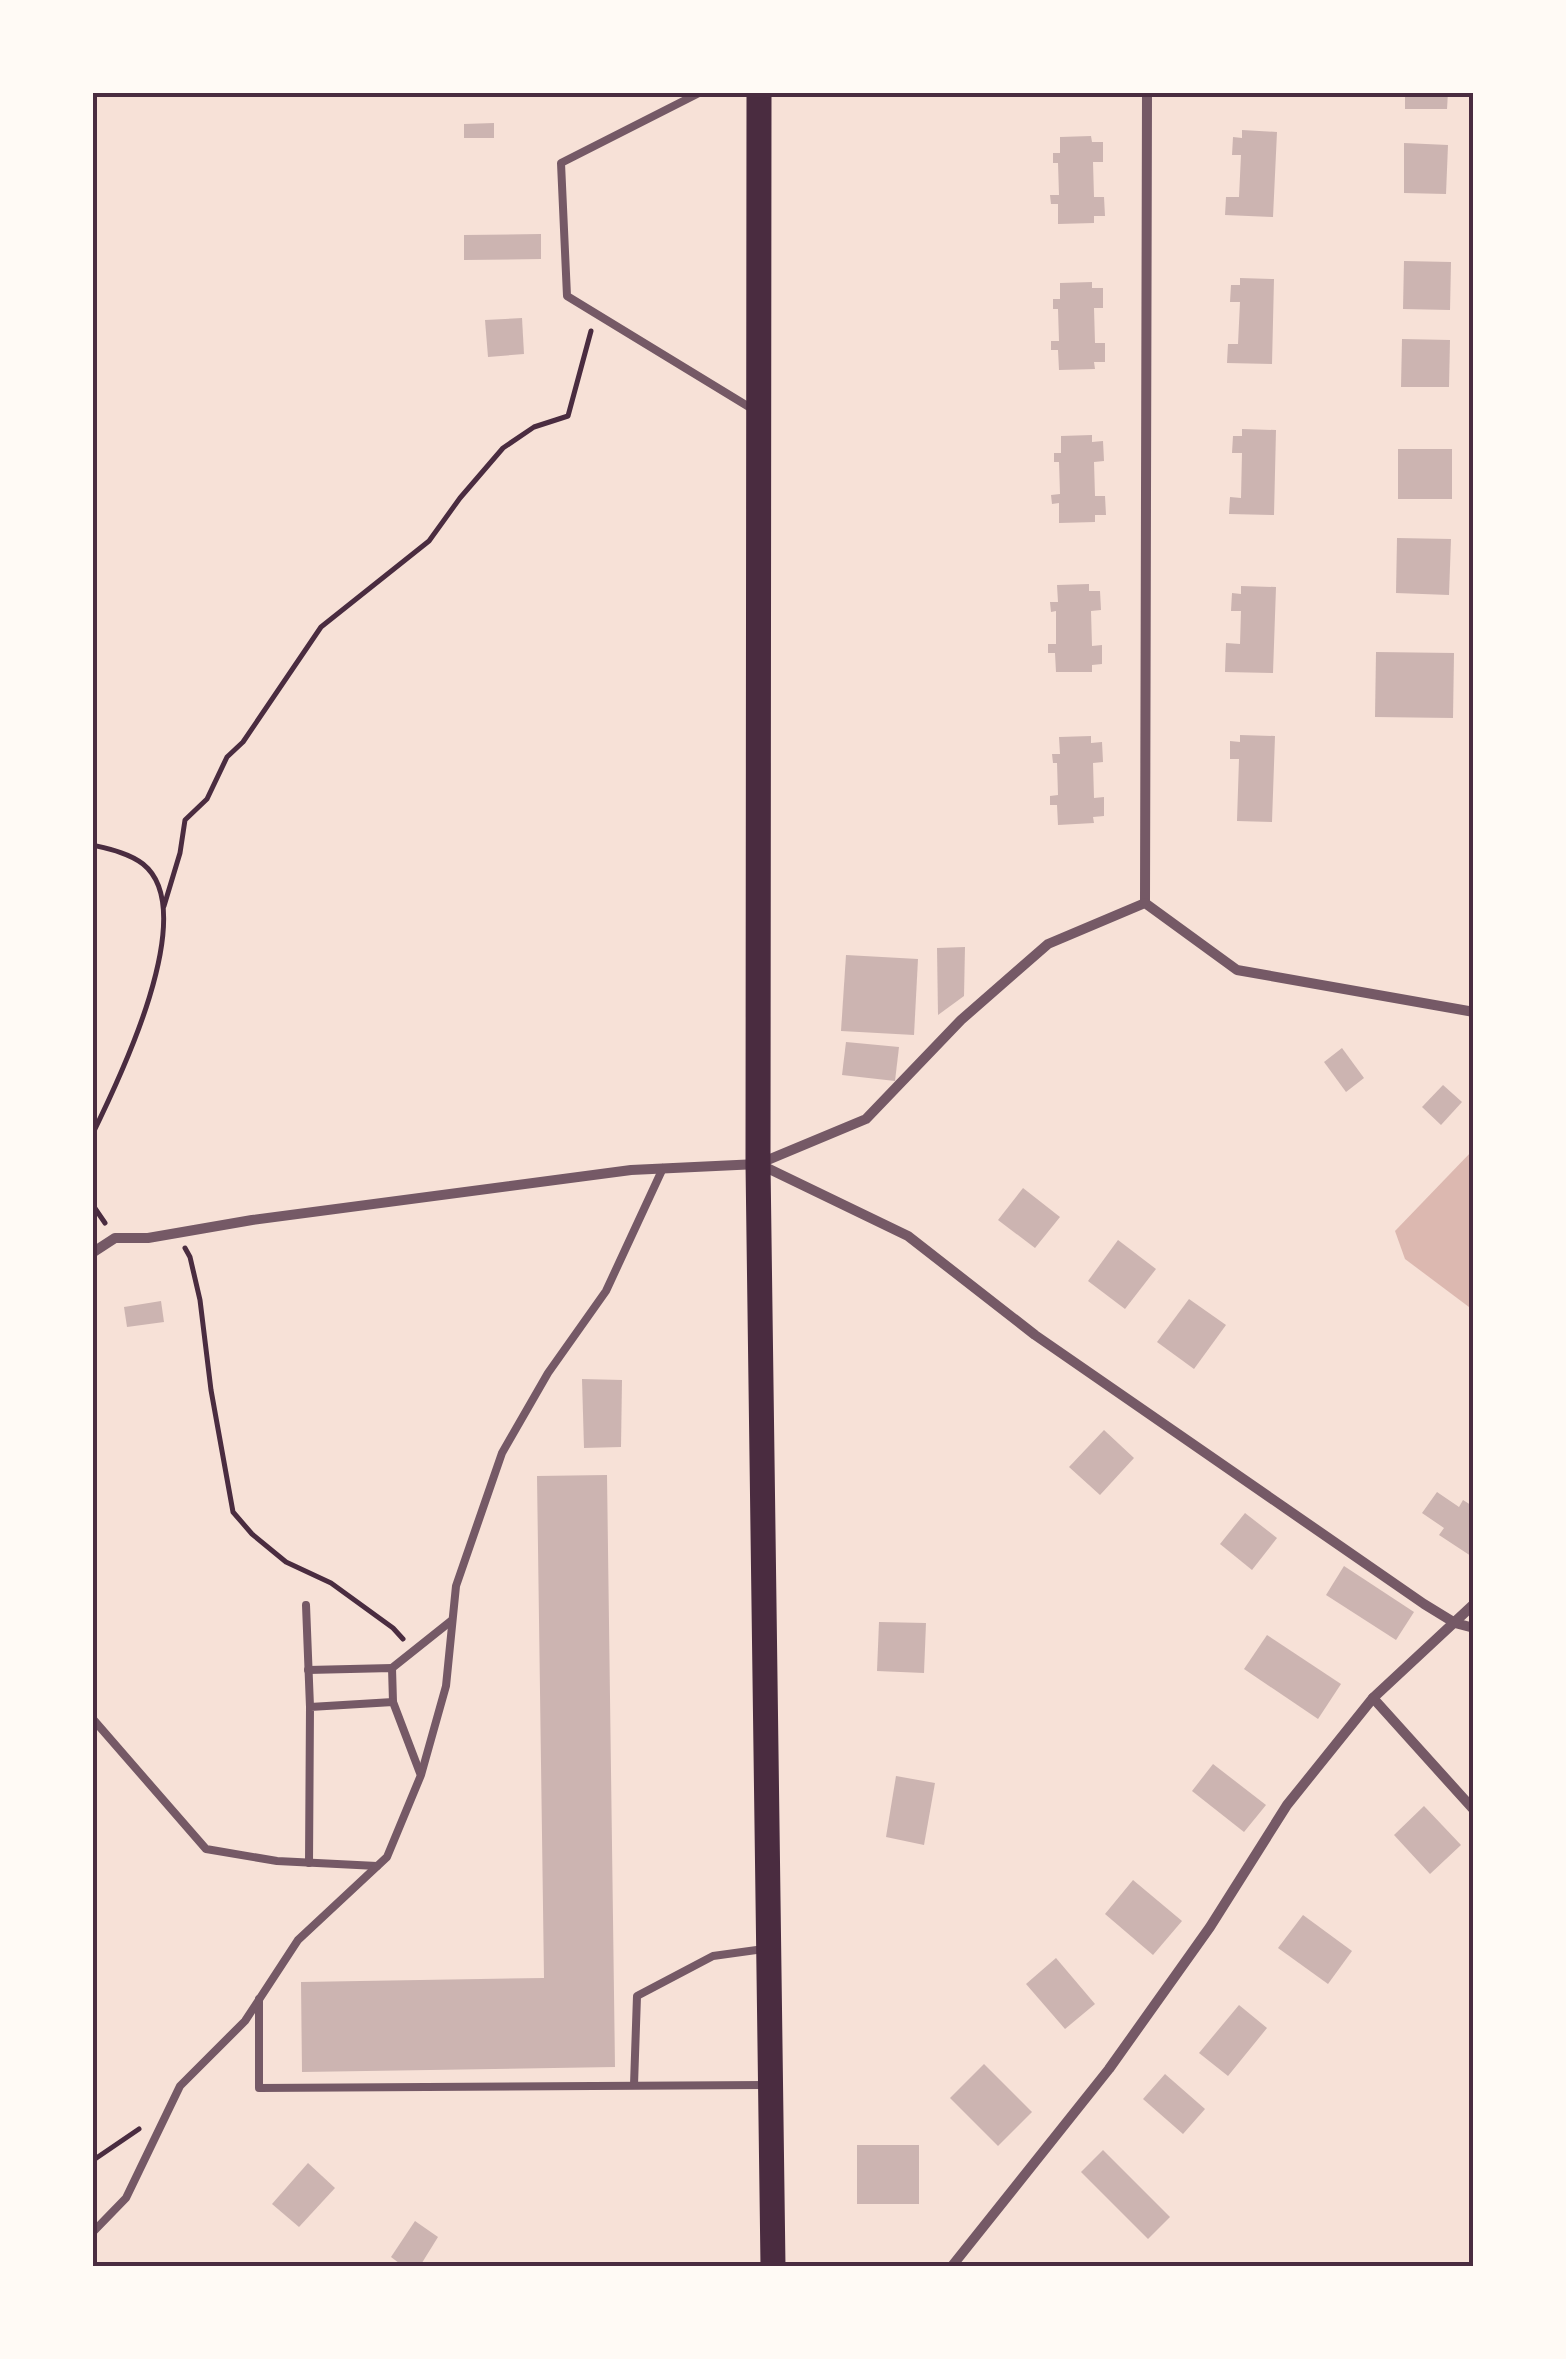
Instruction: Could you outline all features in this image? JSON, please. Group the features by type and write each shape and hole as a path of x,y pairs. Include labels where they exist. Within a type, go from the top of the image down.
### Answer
{"main road":[{"path":"759,92 758,1164 773,2266"}],"street":[{"path":"1146,92 1146,902"},
{"path":"1146,902 1237,970 1474,1012"},
{"path":"92,1253 115,1238 148,1238 252,1220 663,1168 758,1164 866,1119 961,1020 1048,944 1146,902"},
{"path":"758,1164 908,1236 1035,1334 1455,1623 1474,1628"},
{"path":"952,2266 1109,2069 1210,1927 1287,1805 1373,1698 1474,1604"},
{"path":"1373,1698 1474,1810"}],"lane":[{"path":"701,92 560,163 566,296 759,413"},
{"path":"92,2233 126,2198 180,2086 245,2020 298,1940 387,1857 420,1775 446,1686 456,1586 502,1454 548,1374 606,1292 663,1168"},
{"path":"306,1605 309,1863"},
{"path":"308,1670 392,1668 452,1620"},
{"path":"392,1668 393,1702 420,1775"},
{"path":"310,1707 393,1702"},
{"path":"92,1718 206,1849 278,1861 377,1866"},
{"path":"634,2085 637,1996 714,1956 769,1948"},
{"path":"259,1999 258,2088 771,2085"}],"path":[{"path":"164,906 185,820 207,799 227,757 242,742 320,628 429,541 503,448 534,427 568,416 596,314"},
{"path":"92,845 117,851 145,865 156,882 166,913 152,990 126,1065 92,1135"},
{"path":"176,1234 190,1257 200,1300 210,1390 233,1512 286,1562 331,1583 392,1628 414,1652"},
{"path":"92,2161 119,2140 167,2113"}],"shaded area":[{"path":"1473,1150 1473,1310 1405,1259 1395,1231"}],"building":[{"path":"1405,92 1448,92 1447,109 1405,109"},
{"path":"494,123 494,138 464,138 464,124"},
{"path":"1242,130 1277,132 1273,217 1225,215 1226,197 1239,197 1241,155 1232,155 1233,137 1242,138"},
{"path":"1091,136 1092,142 1103,142 1103,162 1093,162 1094,197 1104,197 1105,216 1094,216 1094,223 1058,224 1058,204 1051,204 1050,195 1059,195 1058,163 1053,163 1053,153 1060,153 1060,137"},
{"path":"1404,143 1448,145 1446,194 1404,193"},
{"path":"541,234 541,259 464,260 464,235"},
{"path":"1404,261 1451,262 1450,310 1403,309"},
{"path":"1240,278 1274,279 1272,364 1227,363 1228,344 1238,344 1240,302 1230,302 1231,285 1240,285"},
{"path":"1092,282 1092,288 1103,288 1103,308 1094,308 1095,343 1105,343 1105,362 1094,362 1095,369 1059,370 1058,350 1051,350 1051,341 1059,341 1058,309 1053,309 1053,299 1060,299 1060,283"},
{"path":"522,318 524,354 488,357 485,320"},
{"path":"1402,339 1450,340 1449,387 1401,387"},
{"path":"1242,429 1276,430 1274,515 1229,514 1230,497 1241,498 1242,453 1232,453 1233,436 1242,436"},
{"path":"1092,435 1092,442 1103,441 1104,461 1094,462 1095,496 1105,496 1106,515 1095,515 1095,522 1059,523 1059,503 1052,504 1051,495 1060,494 1059,462 1054,462 1054,453 1061,453 1061,436"},
{"path":"1398,449 1452,449 1452,499 1398,499"},
{"path":"1397,538 1451,539 1449,595 1396,593"},
{"path":"1089,584 1089,591 1100,591 1101,610 1091,611 1092,646 1102,645 1102,664 1092,665 1092,672 1056,672 1055,653 1048,653 1048,644 1056,644 1056,611 1051,612 1050,602 1058,602 1057,585"},
{"path":"1241,586 1276,587 1273,673 1225,672 1226,643 1240,644 1241,611 1231,611 1232,593 1241,594"},
{"path":"1376,652 1454,653 1453,718 1375,717"},
{"path":"1240,735 1275,736 1272,822 1237,821 1239,759 1230,759 1230,741 1240,742"},
{"path":"1091,736 1091,743 1102,742 1103,762 1093,763 1094,798 1104,797 1104,816 1093,817 1094,823 1058,825 1057,805 1050,805 1050,796 1058,795 1057,763 1053,763 1052,754 1060,754 1059,737"},
{"path":"965,947 964,996 938,1015 937,948"},
{"path":"846,955 918,959 914,1035 841,1031"},
{"path":"846,1042 899,1047 895,1081 842,1075"},
{"path":"1342,1048 1364,1078 1346,1092 1324,1062"},
{"path":"1443,1085 1462,1102 1441,1125 1422,1107"},
{"path":"1023,1188 1060,1217 1035,1248 998,1220"},
{"path":"1118,1240 1156,1269 1125,1309 1088,1281"},
{"path":"1189,1299 1226,1325 1194,1369 1157,1342"},
{"path":"161,1301 164,1322 127,1327 124,1307"},
{"path":"582,1379 622,1380 621,1447 584,1448"},
{"path":"1104,1430 1134,1458 1100,1495 1069,1467"},
{"path":"607,1475 615,2067 302,2072 301,1982 544,1978 537,1476"},
{"path":"1437,1492 1459,1507 1463,1500 1474,1507 1474,1558 1439,1535 1444,1528 1422,1513"},
{"path":"1245,1513 1277,1538 1252,1570 1220,1544"},
{"path":"1344,1566 1414,1612 1396,1640 1326,1595"},
{"path":"879,1622 926,1623 924,1673 877,1671"},
{"path":"1267,1635 1341,1684 1318,1719 1244,1669"},
{"path":"1213,1764 1266,1805 1244,1832 1192,1791"},
{"path":"896,1776 935,1783 924,1845 886,1837"},
{"path":"1424,1806 1461,1845 1430,1874 1394,1835"},
{"path":"1133,1880 1182,1921 1153,1955 1105,1914"},
{"path":"1303,1915 1352,1951 1328,1984 1278,1948"},
{"path":"1056,1958 1095,2004 1065,2029 1026,1984"},
{"path":"1239,2005 1267,2028 1228,2076 1199,2053"},
{"path":"984,2064 1032,2112 998,2146 950,2098"},
{"path":"1165,2074 1205,2109 1183,2134 1143,2099"},
{"path":"857,2145 919,2145 919,2204 857,2204"},
{"path":"1103,2150 1170,2217 1148,2239 1081,2172"},
{"path":"308,2163 335,2188 299,2227 272,2204"},
{"path":"415,2221 438,2237 420,2266 403,2266 391,2257"}]}
